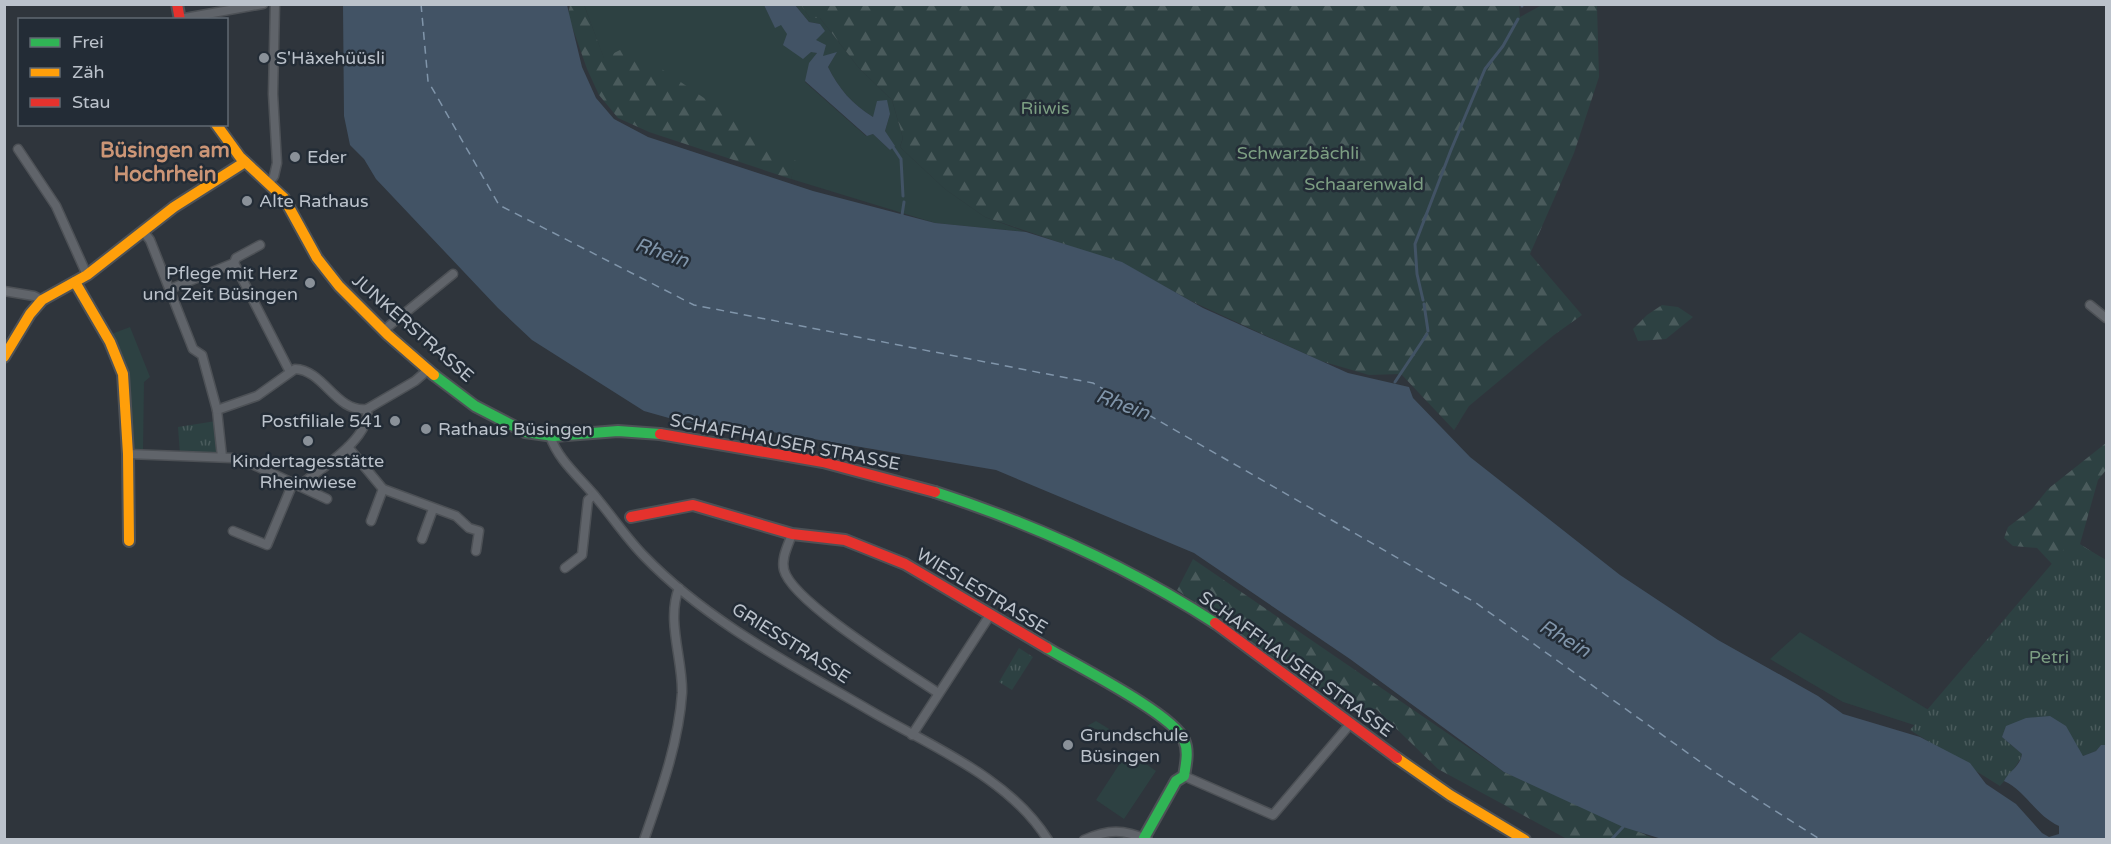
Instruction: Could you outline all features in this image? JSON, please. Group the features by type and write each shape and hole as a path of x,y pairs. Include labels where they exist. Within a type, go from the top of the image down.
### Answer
{"main road":[{"name":"JUNKERSTRASSE","path":"217,126 244,162 287,201 325,269 357,306 429,369 500,421 530,434 550,436"},
{"path":"4,357 30,314 42,300 87,275 174,207 244,162"},
{"path":"75,282 110,342 123,374 128,454 129,542"},
{"name":"SCHAFFHAUSER STRASSE","path":"550,436 623,431 704,440 861,471 963,501 1076,546 1168,594 1235,636 1443,790 1525,840"},
{"name":"WIESLESTRASSE","path":"631,517 693,505 792,534 845,540 905,564 1166,719 1182,732 1187,747 1185,776"},
{"path":"1146,839 1176,782 1185,776"}],"street":[{"path":"185,18 263,4"},
{"path":"269,183 274,176 277,163 273,94 276,4"},
{"path":"18,149 56,206 87,275"},
{"path":"143,231 150,240 193,349 202,355 217,410 222,457"},
{"path":"170,290 234,263 236,258 260,245"},
{"path":"234,263 290,372"},
{"path":"384,330 453,274"},
{"path":"4,291 34,296 42,300"},
{"path":"2090,305 2106,318"},
{"path":"217,410 257,396 290,372 303,370 351,408 367,409 416,381 429,369"},
{"path":"232,531 267,545 296,484 348,447 362,433 369,418 367,409"},
{"name":"GRIESSTRASSE","path":"550,436 557,454 644,556 679,588 717,617 804,672 997,786 1030,817 1048,840"},
{"path":"348,447 383,489 456,516 469,528 479,531 476,551"},
{"path":"128,454 222,457 254,465 327,499"},
{"path":"371,521 383,489"},
{"path":"565,568 582,555 588,500 594,495"},
{"path":"422,539 433,509"},
{"path":"792,534 783,560 783,568 787,579 808,602 938,693"},
{"path":"644,840 655,808 681,707 682,689 675,607 679,588"},
{"path":"912,735 990,615"},
{"path":"1185,776 1273,814 1351,723"},
{"path":"1084,840 1113,830 1129,832 1146,839"}],"green space":[{"name":"Schaarenwald","path":"1519,4 1520,17 1542,5 1597,5 1599,77 1574,153 1530,254 1582,315 1554,335 1469,406 1454,430 1401,374 1369,375 1321,361 1191,301 1128,266 985,217 945,189 900,147 903,138 892,100 859,68 820,18 810,18 801,5"},
{"path":"570,5 584,5 604,58 628,46 796,161 791,179 649,132 618,118 599,95 587,69 568,15"},
{"path":"584,5 764,5 775,27 781,24 796,42 817,53 805,82 866,136 873,134 890,150 885,131 890,114 873,117 852,101 842,89 828,67 836,53 822,57 816,40 820,24 809,22 795,5 801,5 810,18 820,18 859,68 892,100 903,138 900,147 945,189 985,217 1026,232 935,223 791,179 795,161 604,59"},
{"path":"1662,305 1678,307 1693,317 1666,339 1638,341 1633,329 1647,315"},
{"path":"130,327 150,377 144,382 143,455 128,454 125,390 106,336"},
{"path":"216,421 218,449 215,453 180,454 178,427"},
{"path":"2106,443 2106,470 2098,480 2080,544 2106,561 2106,745 2052,564 2037,548 2013,546 2004,538 2008,527 2032,509 2048,489"},
{"name":"Petri","path":"2072,540 2106,560 2106,745 2101,745 2096,751 2083,756 2023,720 2002,737 2022,754 2016,766 2000,786 1910,730"},
{"path":"1193,559 1504,772 1655,839 1567,839 1438,769 1376,709 1349,710 1177,590"},
{"path":"1800,632 1932,712 1920,727 1843,702 1770,659"},
{"path":"1019,648 1033,657 1012,690 999,682"},
{"path":"1096,721 1124,738 1124,739 1087,726"},
{"path":"1128,751 1156,771 1124,819 1096,800"}],"water":[{"name":"Rhein","path":"343,5 567,5 582,67 596,98 614,119 648,137 813,191 935,223 1026,232 1122,262 1203,308 1348,373 1409,387 1413,398 1470,457 1620,575 1718,640 1818,696 1843,714 1920,737 1970,763 1986,784 2016,804 2042,833 2049,837 2059,834 2059,826 2043,816 2012,785 2004,781 2019,762 2022,754 2002,737 2006,726 2026,718 2050,716 2066,726 2083,756 2096,751 2101,745 2106,745 2106,839 1665,840 1623,827 1504,772 1350,659 1194,553 996,470 748,428 683,422 644,411 532,340 498,308 376,179 364,159 350,145 344,116"},
{"path":"764,5 795,5 809,22 820,24 825,31 816,40 826,45 823,56 837,52 828,67 847,95 873,117 877,101 887,100 890,114 885,131 895,146 890,150 873,134 867,136 805,81 809,63 817,53 811,52 803,59 783,45 787,34 781,25 775,28"}],"waterway":[{"path":"1423,300 1417,274 1415,244 1485,69 1503,46 1518,19"},
{"path":"893,147 901,159 903,196"},
{"path":"902,215 904,202"},
{"path":"1424,304 1428,331"},
{"path":"1395,382 1427,334"},
{"path":"1611,840 1623,827"}],"ferry route":[{"path":"421,4 428,81 499,205 694,305 1093,383 1476,603 1716,773 1821,840"}],"traffic: fast":[{"path":"434,375 475,406 525,432 554,436 618,431 660,434"},
{"path":"935,492 972,504 1079,548 1148,583 1215,623"},
{"path":"1047,648 1143,704 1176,729 1184,740 1187,753 1184,776 1176,781 1144,838"}],"traffic: slow":[{"path":"217,126 240,157 284,198 317,258 339,286 388,335 434,375"},
{"path":"4,357 30,314 42,300 87,275 174,207 245,162"},
{"path":"75,282 110,342 123,374 128,454 129,541"},
{"path":"1397,758 1450,795 1525,840"}],"traffic: jam":[{"path":"177,4 180,18"},
{"path":"660,434 823,462 935,492"},
{"path":"631,517 693,505 792,534 845,540 905,564 1047,648"},
{"path":"1215,623 1397,758"}],"place":[{"name":"S'Häxehüüsli","path":"264,58"},
{"name":"Eder","path":"295,157"},
{"name":"Alte Rathaus","path":"247,201"},
{"name":"Pflege mit Herz und Zeit Büsingen","path":"310,283"},
{"name":"Postfiliale 541","path":"395,421"},
{"name":"Rathaus Büsingen","path":"426,429"},
{"name":"Kindertagesstätte Rheinwiese","path":"308,441"},
{"name":"Grundschule Büsingen","path":"1068,745"}],"district":[{"name":"Büsingen am Hochrhein","path":"165,162"}],"park label":[{"name":"Riiwis","path":"1045,108"},
{"name":"Schwarzbächli","path":"1298,153"}]}
